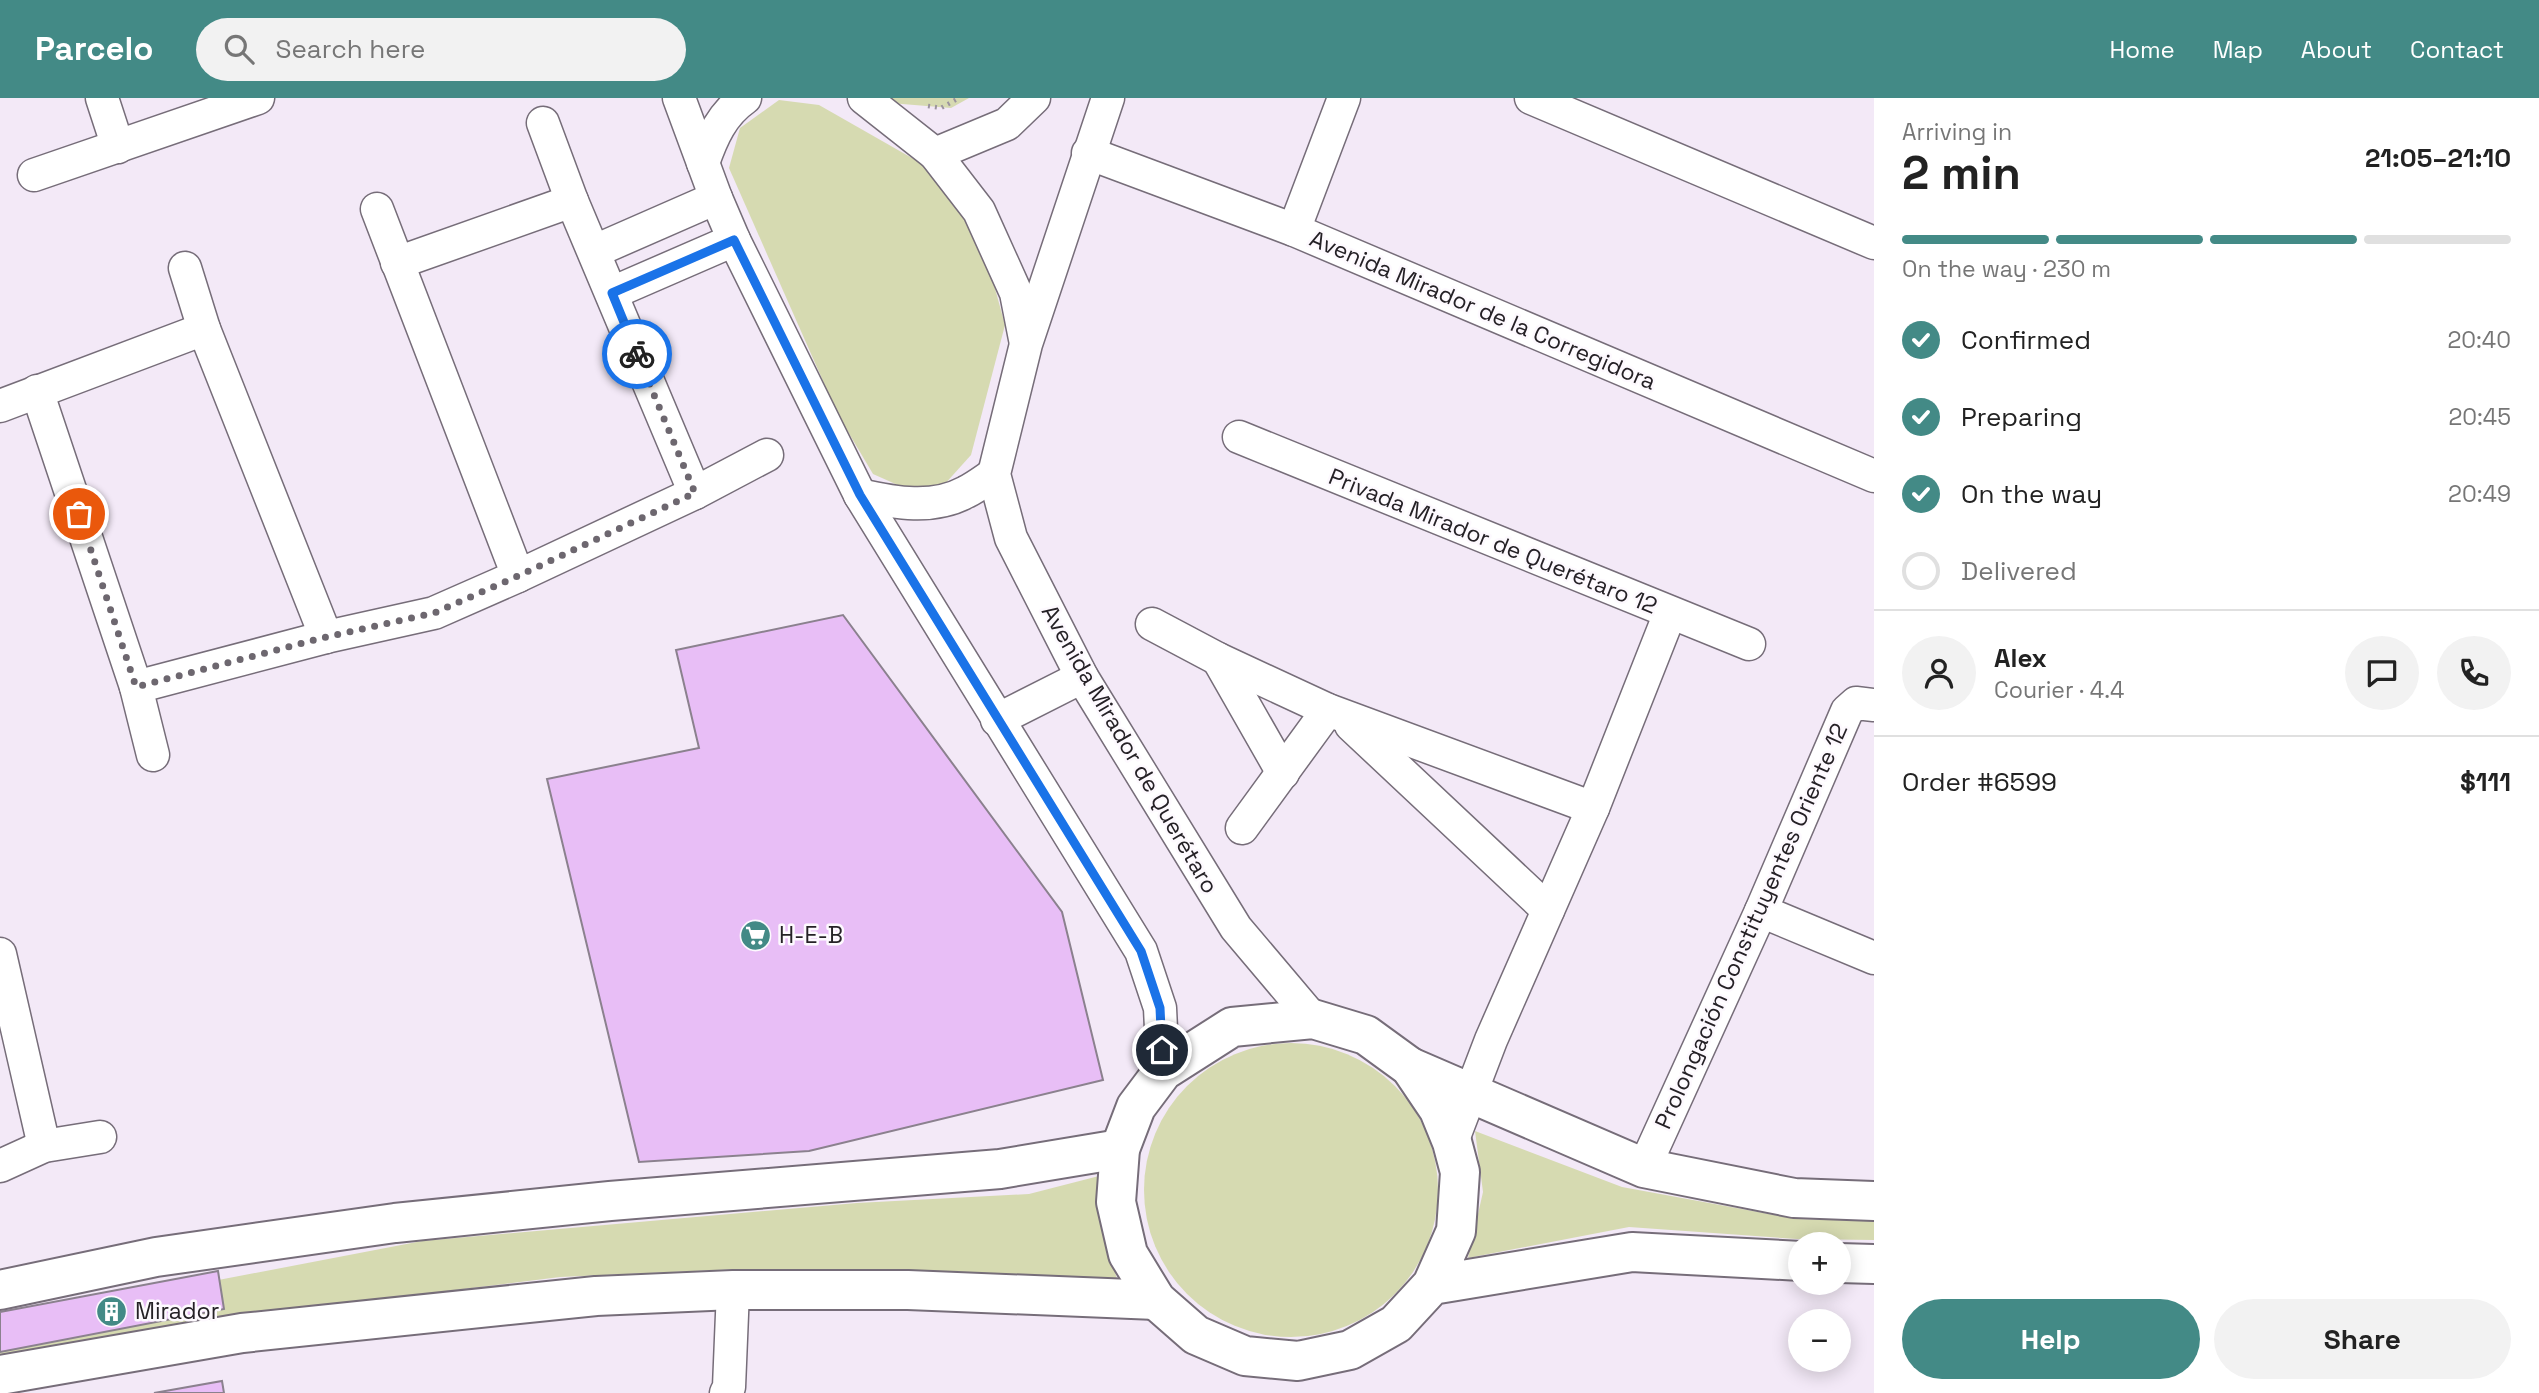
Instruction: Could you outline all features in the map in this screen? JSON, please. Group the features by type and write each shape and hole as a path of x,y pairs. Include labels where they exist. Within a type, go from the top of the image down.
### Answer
{"street":[{"path":"102,98 118,147"},
{"path":"34,175 258,98"},
{"path":"679,98 734,240 860,495 1141,951 1160,1008 1163,1071"},
{"path":"703,163 714,132 745,98"},
{"name":"Avenida Mirador de Querétaro","path":"864,98 935,154 979,211 1016,293 1026,344 994,474 1011,538 1082,677 1236,928 1313,1019"},
{"path":"935,154 1007,124 1034,98"},
{"path":"1026,344 1108,98"},
{"path":"1294,230 1344,98"},
{"path":"1531,98 1874,243"},
{"path":"543,123 572,201 695,493"},
{"name":"Avenida Mirador de la Corregidora","path":"1088,153 1294,230 1874,476"},
{"path":"594,251 716,198"},
{"path":"397,262 572,201"},
{"path":"377,209 518,576"},
{"path":"612,293 734,240"},
{"path":"186,268 204,329 326,637"},
{"path":"0,406 204,329"},
{"path":"37,391 136,687 153,755"},
{"name":"Privada Mirador de Querétaro 12","path":"1238,437 1670,613 1593,808 1491,1040 1452,1142"},
{"path":"136,687 326,637 434,613 695,493 767,455"},
{"path":"860,495 895,503 935,503 965,493 994,474"},
{"path":"1670,613 1749,644"},
{"path":"1152,624 1218,659 1334,712 1593,808"},
{"path":"1218,659 1283,773"},
{"path":"997,720 1082,677"},
{"name":"Prolongación Constituyentes Oriente 12","path":"1644,1168 1761,911 1847,711 1856,703 1874,705"},
{"path":"1242,828 1334,712"},
{"path":"1334,712 1548,910"},
{"path":"1761,911 1874,958"},
{"path":"0,956 44,1146"},
{"path":"1410,1068 1439,1110 1460,1172 1456,1231 1432,1285 1396,1324 1350,1350 1298,1361 1245,1356 1196,1335 1156,1300 1128,1254 1116,1202 1120,1149 1136,1107 1163,1071 1232,1027 1313,1019 1366,1035 1410,1068 1644,1168 1794,1198 1874,1200"},
{"path":"0,1166 44,1146 100,1137"},
{"path":"0,1290 156,1257 395,1223 610,1201 1000,1169 1120,1149"},
{"path":"1432,1285 1632,1252 1788,1260"},
{"path":"1851,1263 1874,1264"},
{"path":"0,1375 242,1333 596,1296 733,1290 908,1290 1156,1300"},
{"path":"726,1393 729,1387 733,1290"}],"green space":[{"path":"885,98 969,98 951,108 890,103"},
{"path":"779,100 819,105 919,162 979,230 1005,325 971,455 944,485 909,490 873,474 838,415 729,168 740,128"},
{"path":"1277,1043 1305,1043 1334,1049 1360,1060 1384,1076 1405,1097 1421,1121 1432,1147 1438,1204 1427,1246 1413,1272 1395,1294 1360,1320 1334,1331 1305,1337 1277,1337 1248,1331 1222,1320 1198,1304 1177,1283 1161,1259 1150,1233 1144,1204 1144,1176 1150,1147 1161,1121 1177,1097 1198,1076 1222,1060 1248,1049"},
{"path":"1475,1131 1622,1187 1796,1219 1874,1221 1874,1240 1851,1240 1851,1232 1788,1232 1788,1238 1629,1227 1468,1258 1483,1192"},
{"path":"1099,1176 1101,1225 1118,1282 904,1272 739,1269 560,1277 213,1320 0,1360 0,1322 422,1241 857,1203 1029,1194"}],"building":[{"path":"843,615 1062,912 1103,1080 809,1151 639,1162 547,779 699,748 676,650"},
{"name":"Mirador","path":"218,1271 224,1309 0,1352 0,1312"},
{"path":"222,1381 224,1393 154,1393"}],"way so far":[{"path":"79,514 136,687 326,637 434,613 695,493 637,354"}],"place":[{"name":"H-E-B","path":"756,935"},
{"name":"Mirador","path":"112,1311"}],"route":[{"path":"637,354 612,293 734,240 860,495 1141,951 1160,1008 1162,1050"}]}
